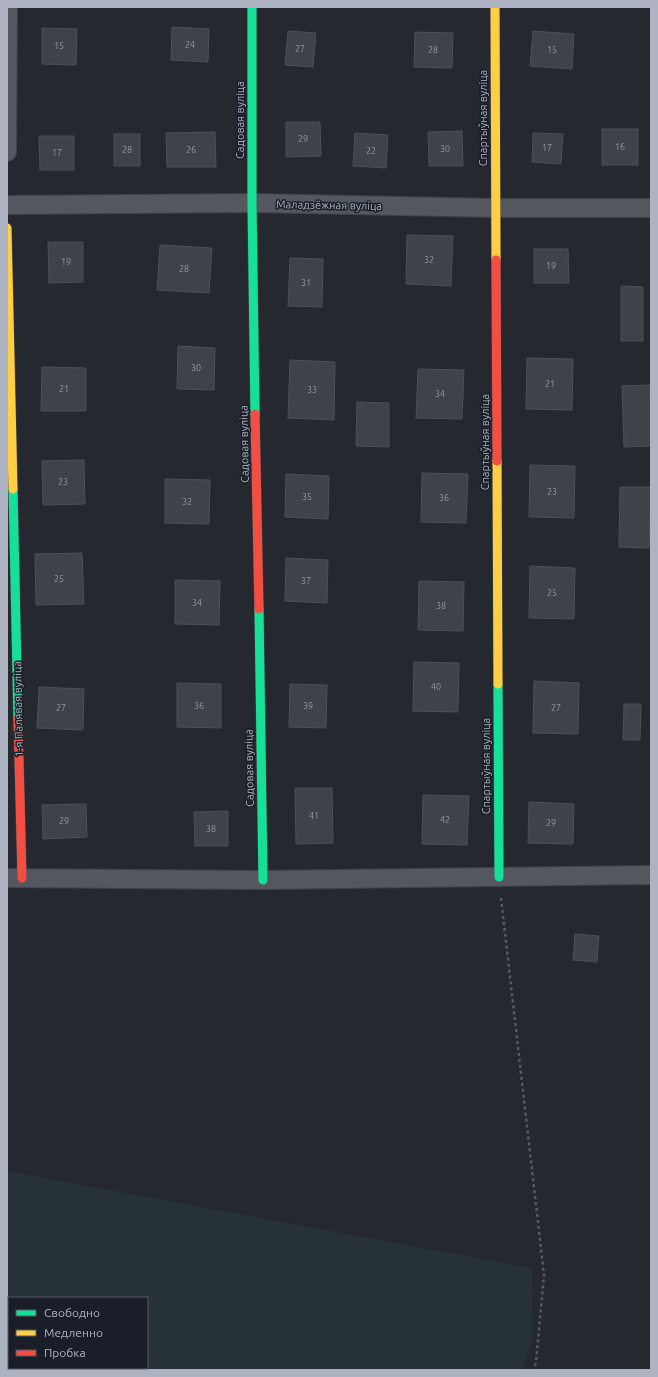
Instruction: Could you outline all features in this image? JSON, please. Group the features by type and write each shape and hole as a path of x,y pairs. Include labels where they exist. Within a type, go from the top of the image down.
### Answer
{"street":[{"path":"7,152 8,7"},
{"name":"Садовая вуліца","path":"252,7 252,203 262,880"},
{"name":"Спартыўная вуліца","path":"495,7 498,877"},
{"name":"Маладзёжная вуліца","path":"7,205 252,203 496,208 651,208"},
{"name":"1-я Палявая вуліца","path":"7,228 15,878"},
{"path":"15,878 262,880 651,875"}],"path":[{"path":"498,877 544,1275 534,1370"}],"shaded area":[{"path":"7,1171 532,1268 533,1339 523,1370 7,1370"}],"building":[{"path":"172,27 209,29 208,62 171,60"},
{"path":"42,28 77,29 76,65 42,64"},
{"path":"288,31 316,33 313,67 285,65"},
{"path":"533,31 574,34 572,69 530,66"},
{"path":"415,32 453,33 452,68 414,67"},
{"path":"286,122 320,122 321,156 286,157"},
{"path":"602,129 638,129 638,165 602,165"},
{"path":"462,131 463,166 429,166 428,132"},
{"path":"215,132 216,167 167,167 166,133"},
{"path":"355,133 388,135 386,168 353,166"},
{"path":"533,133 563,134 561,164 532,162"},
{"path":"114,134 140,134 140,166 114,166"},
{"path":"39,136 74,136 74,170 40,170"},
{"path":"407,235 453,236 451,286 406,284"},
{"path":"48,242 83,242 83,282 49,283"},
{"path":"160,245 212,248 209,293 157,290"},
{"path":"534,249 568,249 569,283 534,283"},
{"path":"290,258 323,259 322,307 288,306"},
{"path":"621,286 643,287 643,341 621,341"},
{"path":"178,346 215,348 214,390 177,389"},
{"path":"527,358 573,359 572,410 526,409"},
{"path":"290,360 335,362 334,420 288,418"},
{"path":"42,367 86,368 86,411 41,411"},
{"path":"418,369 464,370 462,419 416,418"},
{"path":"650,385 651,446 624,447 622,386"},
{"path":"357,402 389,403 389,447 356,446"},
{"path":"84,460 85,504 43,505 42,461"},
{"path":"530,465 575,466 574,518 529,517"},
{"path":"422,473 468,474 466,523 421,522"},
{"path":"286,474 329,476 328,519 285,517"},
{"path":"165,479 210,480 209,524 165,523"},
{"path":"620,487 651,487 649,548 619,547"},
{"path":"82,553 84,604 36,605 35,554"},
{"path":"286,558 328,560 327,603 285,601"},
{"path":"530,566 575,568 574,619 529,618"},
{"path":"175,580 220,581 219,625 175,624"},
{"path":"419,581 464,582 463,631 418,630"},
{"path":"414,662 459,663 458,712 413,711"},
{"path":"534,681 579,683 578,734 533,733"},
{"path":"177,683 221,684 221,728 177,727"},
{"path":"290,684 327,685 326,728 289,727"},
{"path":"39,687 84,689 83,730 37,728"},
{"path":"624,704 641,704 640,740 623,740"},
{"path":"295,788 332,788 333,843 296,844"},
{"path":"423,795 469,796 467,845 422,844"},
{"path":"529,802 574,804 573,844 528,843"},
{"path":"86,804 87,837 43,839 42,805"},
{"path":"228,811 228,846 195,846 194,812"},
{"path":"575,934 599,936 597,962 573,960"}],"traffic: fast":[{"path":"252,7 252,203 255,414"},
{"path":"13,489 18,719"},
{"path":"259,609 263,880"},
{"path":"498,684 499,877"}],"traffic: slow":[{"path":"495,7 496,260"},
{"path":"7,228 13,489"},
{"path":"497,461 498,684"}],"traffic: jam":[{"path":"496,260 497,461"},
{"path":"255,414 259,609"},
{"path":"18,719 22,878"}]}
